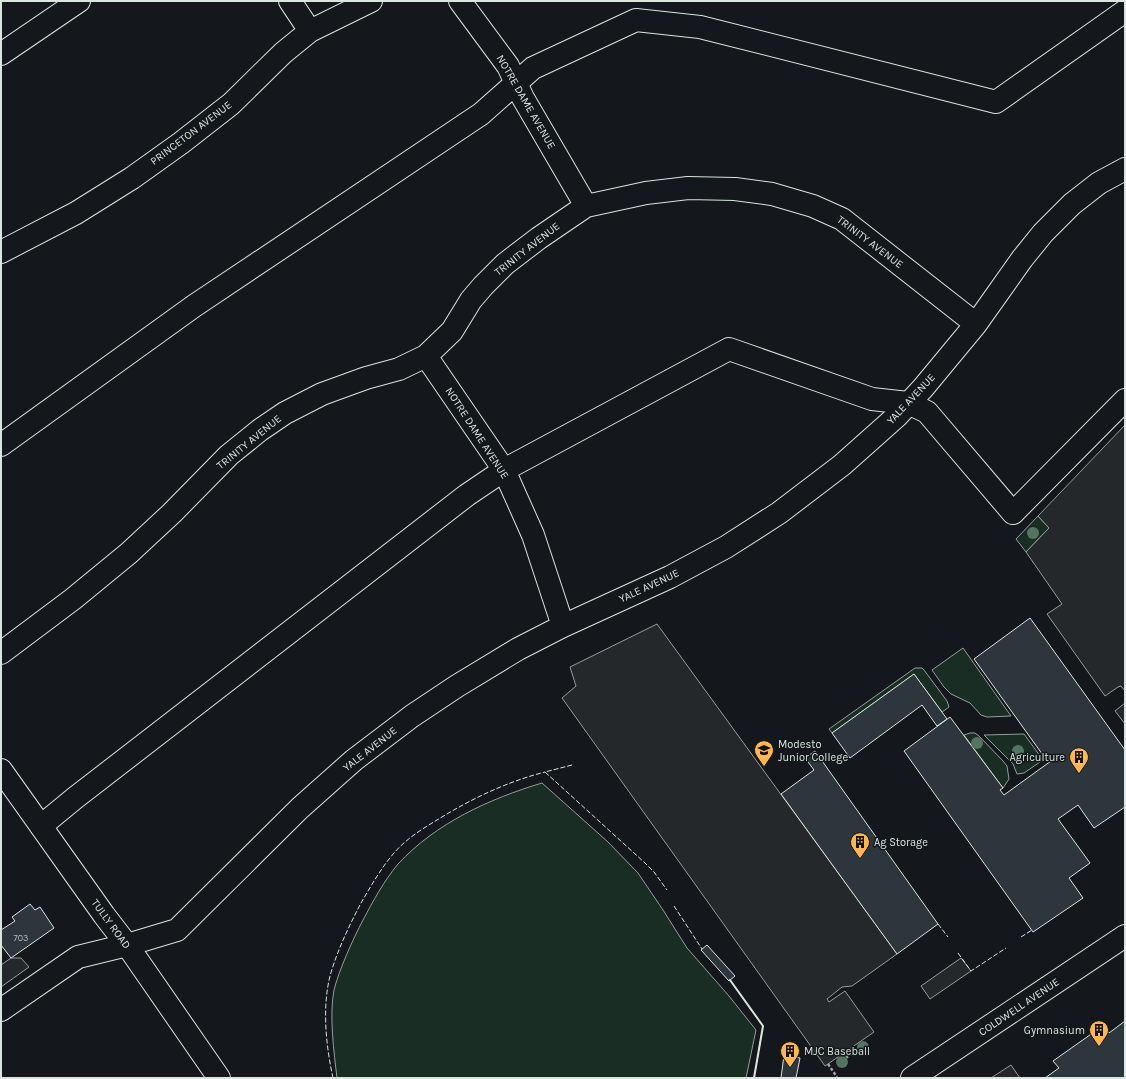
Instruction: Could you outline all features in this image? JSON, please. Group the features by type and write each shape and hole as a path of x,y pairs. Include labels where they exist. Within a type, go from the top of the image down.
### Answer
{"street":[{"path":"1,54 79,1"},
{"path":"290,1 310,31"},
{"name":"PRINCETON AVENUE","path":"1,252 76,213 132,178 231,104 283,54 310,31 371,1"},
{"name":"NOTRE DAME AVENUE","path":"460,1 508,66 516,84 586,206"},
{"path":"1,445 194,306 481,114 533,68 636,20 700,27 996,102 1125,11"},
{"name":"YALE AVENUE","path":"1,1010 78,957 127,945 177,930 300,808 354,760 412,716 457,686 518,649 563,626 670,577 726,547 779,512 842,465 897,416 923,388 976,324 1022,259 1043,233 1072,204 1093,188 1125,169"},
{"name":"TRINITY AVENUE","path":"1,653 73,599 129,553 229,455 260,430 285,414 322,394 366,378 399,369 426,356 452,332 471,300 505,264 539,238 586,206 646,193 688,188 736,189 772,194 813,206 842,219 976,324"},
{"path":"40,826 467,495 504,470 729,349 872,399 908,404 928,412 1013,513 1125,400"},
{"name":"NOTRE DAME AVENUE","path":"426,356 504,470 533,535 563,626"},
{"name":"TULLY ROAD","path":"1,770 127,945 219,1078"},
{"name":"COLDWELL AVENUE","path":"912,1078 1125,936"}],"path":[{"path":"828,1064 837,1077"}],"green space":[{"path":"1038,516 1049,528 1026,552 1016,539"},
{"path":"963,648 1011,716 987,717 981,715 970,703 951,694 932,670"},
{"path":"915,668 922,668 924,670 947,701 949,707 942,712 914,674 832,733 829,729"},
{"path":"975,733 979,736 1007,766 1009,779 1003,788 964,735"},
{"path":"1024,734 1043,760 1024,773 1017,774 1013,764 984,735"},
{"path":"542,783 608,842 638,873 687,948 729,996 756,1030 746,1078 337,1078 332,1022 336,982 355,936 388,877 413,849 429,836 464,814 522,789"}],"shaded area":[{"path":"1125,425 1125,691 1121,686 1105,696 1047,614 1062,604 1026,552 1049,528 1038,516"},
{"path":"657,624 897,954 852,986 842,987 827,999 829,1002 845,991 874,1032 825,1066 562,698 576,686 570,667"},
{"path":"1125,703 1125,724 1115,711"},
{"path":"11,958 21,958 29,967 1,987 1,965"},
{"path":"961,958 971,971 930,999 921,986"},
{"path":"1011,1065 1020,1078 991,1078"}],"building":[{"name":"Agriculture","path":"1030,618 1125,750 1125,807 1094,828 1078,805 1058,819 1090,863 1069,878 1083,898 1033,932 904,751 950,717 1003,788 1000,790 1004,795 1051,761 1048,757 1045,758 974,659"},
{"path":"914,674 947,719 937,726 922,705 850,758 832,733"},
{"name":"Ag Storage","path":"815,751 938,924 897,954 781,794 814,770 805,758"},
{"path":"30,904 35,910 40,907 54,928 11,958 1,945 1,930 15,921 12,917"},
{"path":"707,945 735,976 729,981 701,950"},
{"name":"Gymnasium","path":"1125,1021 1125,1078 1045,1078 1059,1068 1053,1061 1104,1025 1109,1033"},
{"name":"MJC Baseball","path":"784,1055 800,1058 796,1078 781,1078"}],"hedge":[{"path":"856,1051 867,1043"},
{"path":"838,1063 851,1054"}],"fence":[{"path":"572,765 545,772 645,863 654,872 667,890"},
{"path":"333,1078 328,1053 326,1027 326,1001 330,976 352,921 380,871 404,843 437,820 489,792 516,781 545,772"},
{"path":"674,906 702,949"},
{"path":"938,924 948,937"},
{"path":"1021,937 1032,930"},
{"path":"958,953 971,971 1006,948"},
{"path":"730,980 763,1026 754,1078"}],"wall":[{"path":"730,980 763,1026 754,1078"}],"place":[{"name":"Modesto Junior College","path":"764,767"},
{"name":"Agriculture","path":"1079,774"},
{"name":"Ag Storage","path":"860,859"},
{"name":"Gymnasium","path":"1099,1047"},
{"name":"MJC Baseball","path":"790,1068"}]}
